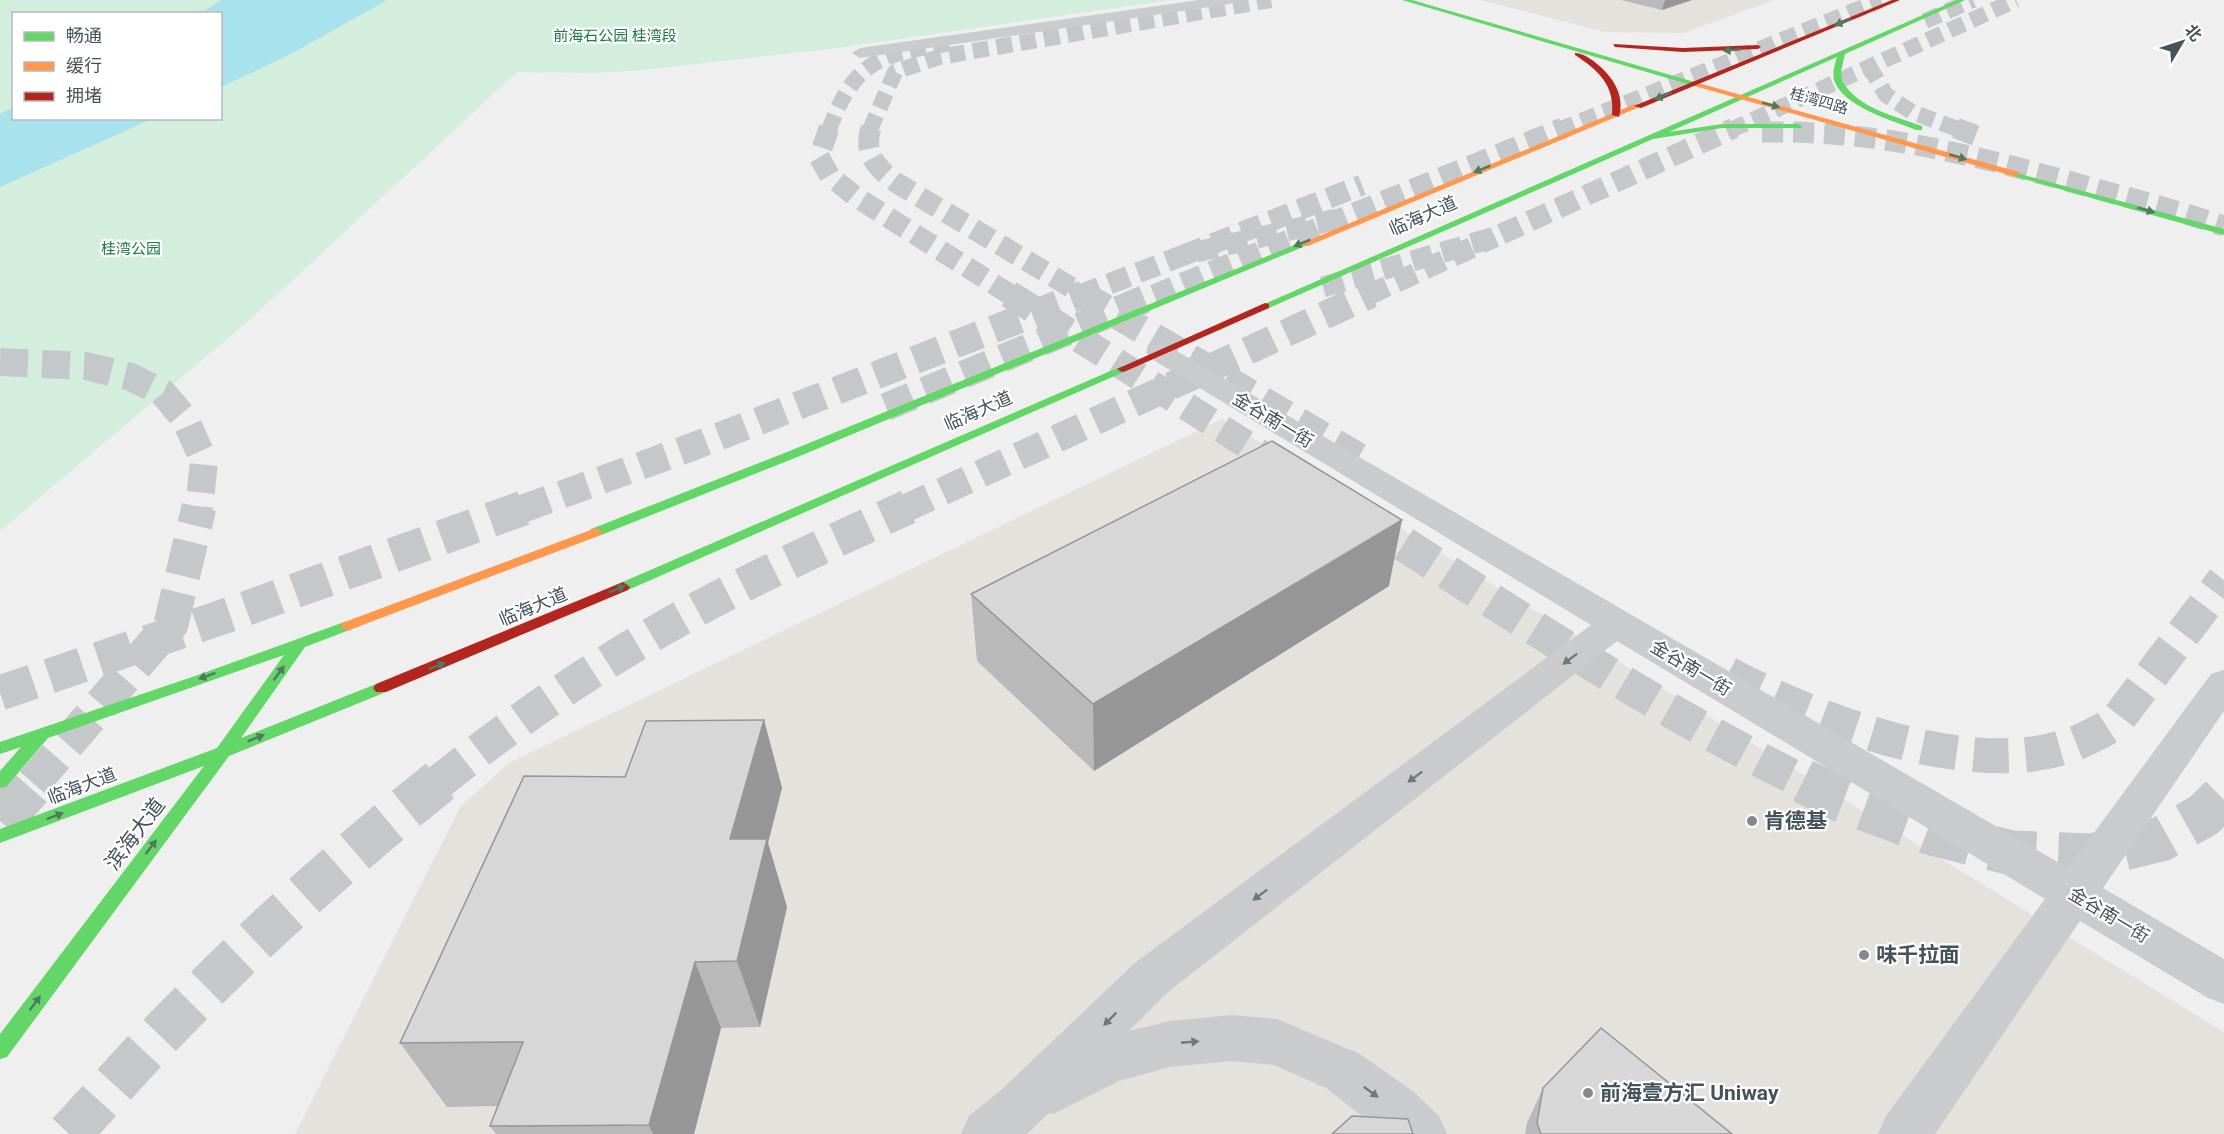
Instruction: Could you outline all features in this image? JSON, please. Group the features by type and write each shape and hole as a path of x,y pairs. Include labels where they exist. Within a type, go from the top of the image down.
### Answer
{"main road":[{"name":"桂湾四路","path":"1405,0 2224,232"},
{"name":"桂湾四路","path":"1431,0 1936,136 1864,105 1848,94 1838,83 1837,70 1842,53"},
{"name":"临海大道","path":"0,748 302,642 521,561 780,459 1897,0"},
{"name":"临海大道","path":"0,837 223,752 537,625 1962,0"},
{"path":"1573,39 1643,48 1683,50 1720,50 1790,44"},
{"path":"1557,44 1598,67 1610,79 1617,91 1620,104 1616,115"},
{"path":"1648,137 1722,126 1789,125 1827,128 1920,147"},
{"name":"滨海大道","path":"0,1050 223,752 302,642"},
{"path":"0,782 42,734"}],"street":[{"path":"860,53 1230,0"},
{"name":"金谷南一街","path":"1159,352 2224,983"},
{"path":"1003,1121 1152,977 1617,623"},
{"path":"1904,1134 2224,683"},
{"path":"1003,1121 1109,1060 1170,1044 1231,1038 1276,1042 1343,1071 1396,1110 1421,1134"}],"shaded area":[{"path":"1480,0 1774,0 1684,33 1605,32"},
{"path":"1222,419 2224,1032 2224,1134 295,1134 460,807 509,763"}],"green space":[{"name":"桂湾公园","path":"0,0 1171,0 838,48 643,70 597,73 517,72 254,316 0,531"}],"water":[{"path":"221,0 387,0 291,54 222,87 222,12 203,12"},
{"path":"12,108 12,120 150,120 0,187 0,114"}],"building":[{"path":"1272,441 1402,520 1093,704 971,594"},
{"path":"764,720 730,839 767,839 737,961 695,962 649,1125 490,1126 523,1042 400,1043 524,776 625,777 646,721"},
{"path":"1601,1028 1732,1134 1541,1134 1537,1123 1543,1088"},
{"path":"1352,1116 1408,1119 1413,1134 1332,1134"}],"tunnel":[{"path":"870,130 895,72 939,57 1271,0"},
{"path":"1559,130 1881,0"},
{"path":"1925,21 1973,0"},
{"path":"1869,67 2016,0"},
{"path":"829,130 849,88 874,64 889,56 907,51 953,43"},
{"path":"1731,130 1869,67"},
{"path":"1869,67 1886,95 1912,112 1960,130"},
{"path":"829,128 819,157 830,176 856,197 1011,295"},
{"path":"871,128 869,145 873,159 895,182 1084,295"},
{"path":"1154,295 1563,128"},
{"path":"1323,287 1495,237 1734,128"},
{"path":"1956,128 1982,138"},
{"path":"1762,132 1842,135 1918,145 2032,171 2224,226"},
{"path":"1184,255 1362,185"},
{"path":"1080,295 1184,255 1337,219"},
{"path":"1368,295 1495,237"},
{"path":"1009,294 1068,331"},
{"path":"1081,294 1113,313"},
{"path":"522,509 692,447 1084,294"},
{"path":"1113,313 1157,294"},
{"path":"904,509 1371,294"},
{"path":"1068,331 1113,313"},
{"path":"1113,313 1366,461"},
{"path":"886,407 1068,331"},
{"path":"1068,331 1293,474"},
{"path":"0,362 86,366 131,377 163,393 185,419 204,461 199,509"},
{"path":"158,639 171,624 199,507"},
{"path":"158,639 526,507"},
{"path":"438,783 526,716 651,635 766,573 908,507"},
{"path":"1360,516 1635,690 1748,754 1806,783"},
{"path":"1728,674 1765,693 1809,711 1855,729 1904,743 1954,752 2002,756 2047,752 2091,736 2118,719 2224,580"},
{"path":"0,693 158,639"},
{"path":"33,783 158,639"},
{"path":"0,821 35,781"},
{"path":"69,1134 150,1045 262,934 332,871 440,781"},
{"path":"1803,781 1842,800 1928,832 2012,853 2091,856 2161,839 2204,815 2224,795"}],"traffic: fast":[{"path":"1405,0 1694,83"},
{"path":"1265,306 1962,0"},
{"path":"1842,53 1837,74 1843,90 1862,104 1919,128"},
{"path":"1648,137 1722,126 1798,126"},
{"path":"2016,174 2224,232"},
{"path":"596,532 791,455 1305,244"},
{"path":"623,587 1122,369"},
{"path":"0,748 200,680 347,626"},
{"path":"0,1050 223,752 301,642"},
{"path":"0,836 223,752 381,688"},
{"path":"0,782 42,734"}],"traffic: slow":[{"path":"1694,83 2016,174"},
{"path":"1305,244 1638,106"},
{"path":"347,626 596,532"}],"traffic: jam":[{"path":"1638,106 1897,0"},
{"path":"1615,45 1683,50 1758,47"},
{"path":"1577,54 1608,78 1616,95 1616,115"},
{"path":"1122,369 1265,306"},
{"path":"381,688 623,587"}],"place":[{"name":"肯德基","path":"1752,821"},
{"name":"味千拉面","path":"1864,955"},
{"name":"前海壹方汇 Uniway","path":"1588,1093"}],"park label":[{"name":"前海石公园 桂湾段","path":"615,36"}]}
